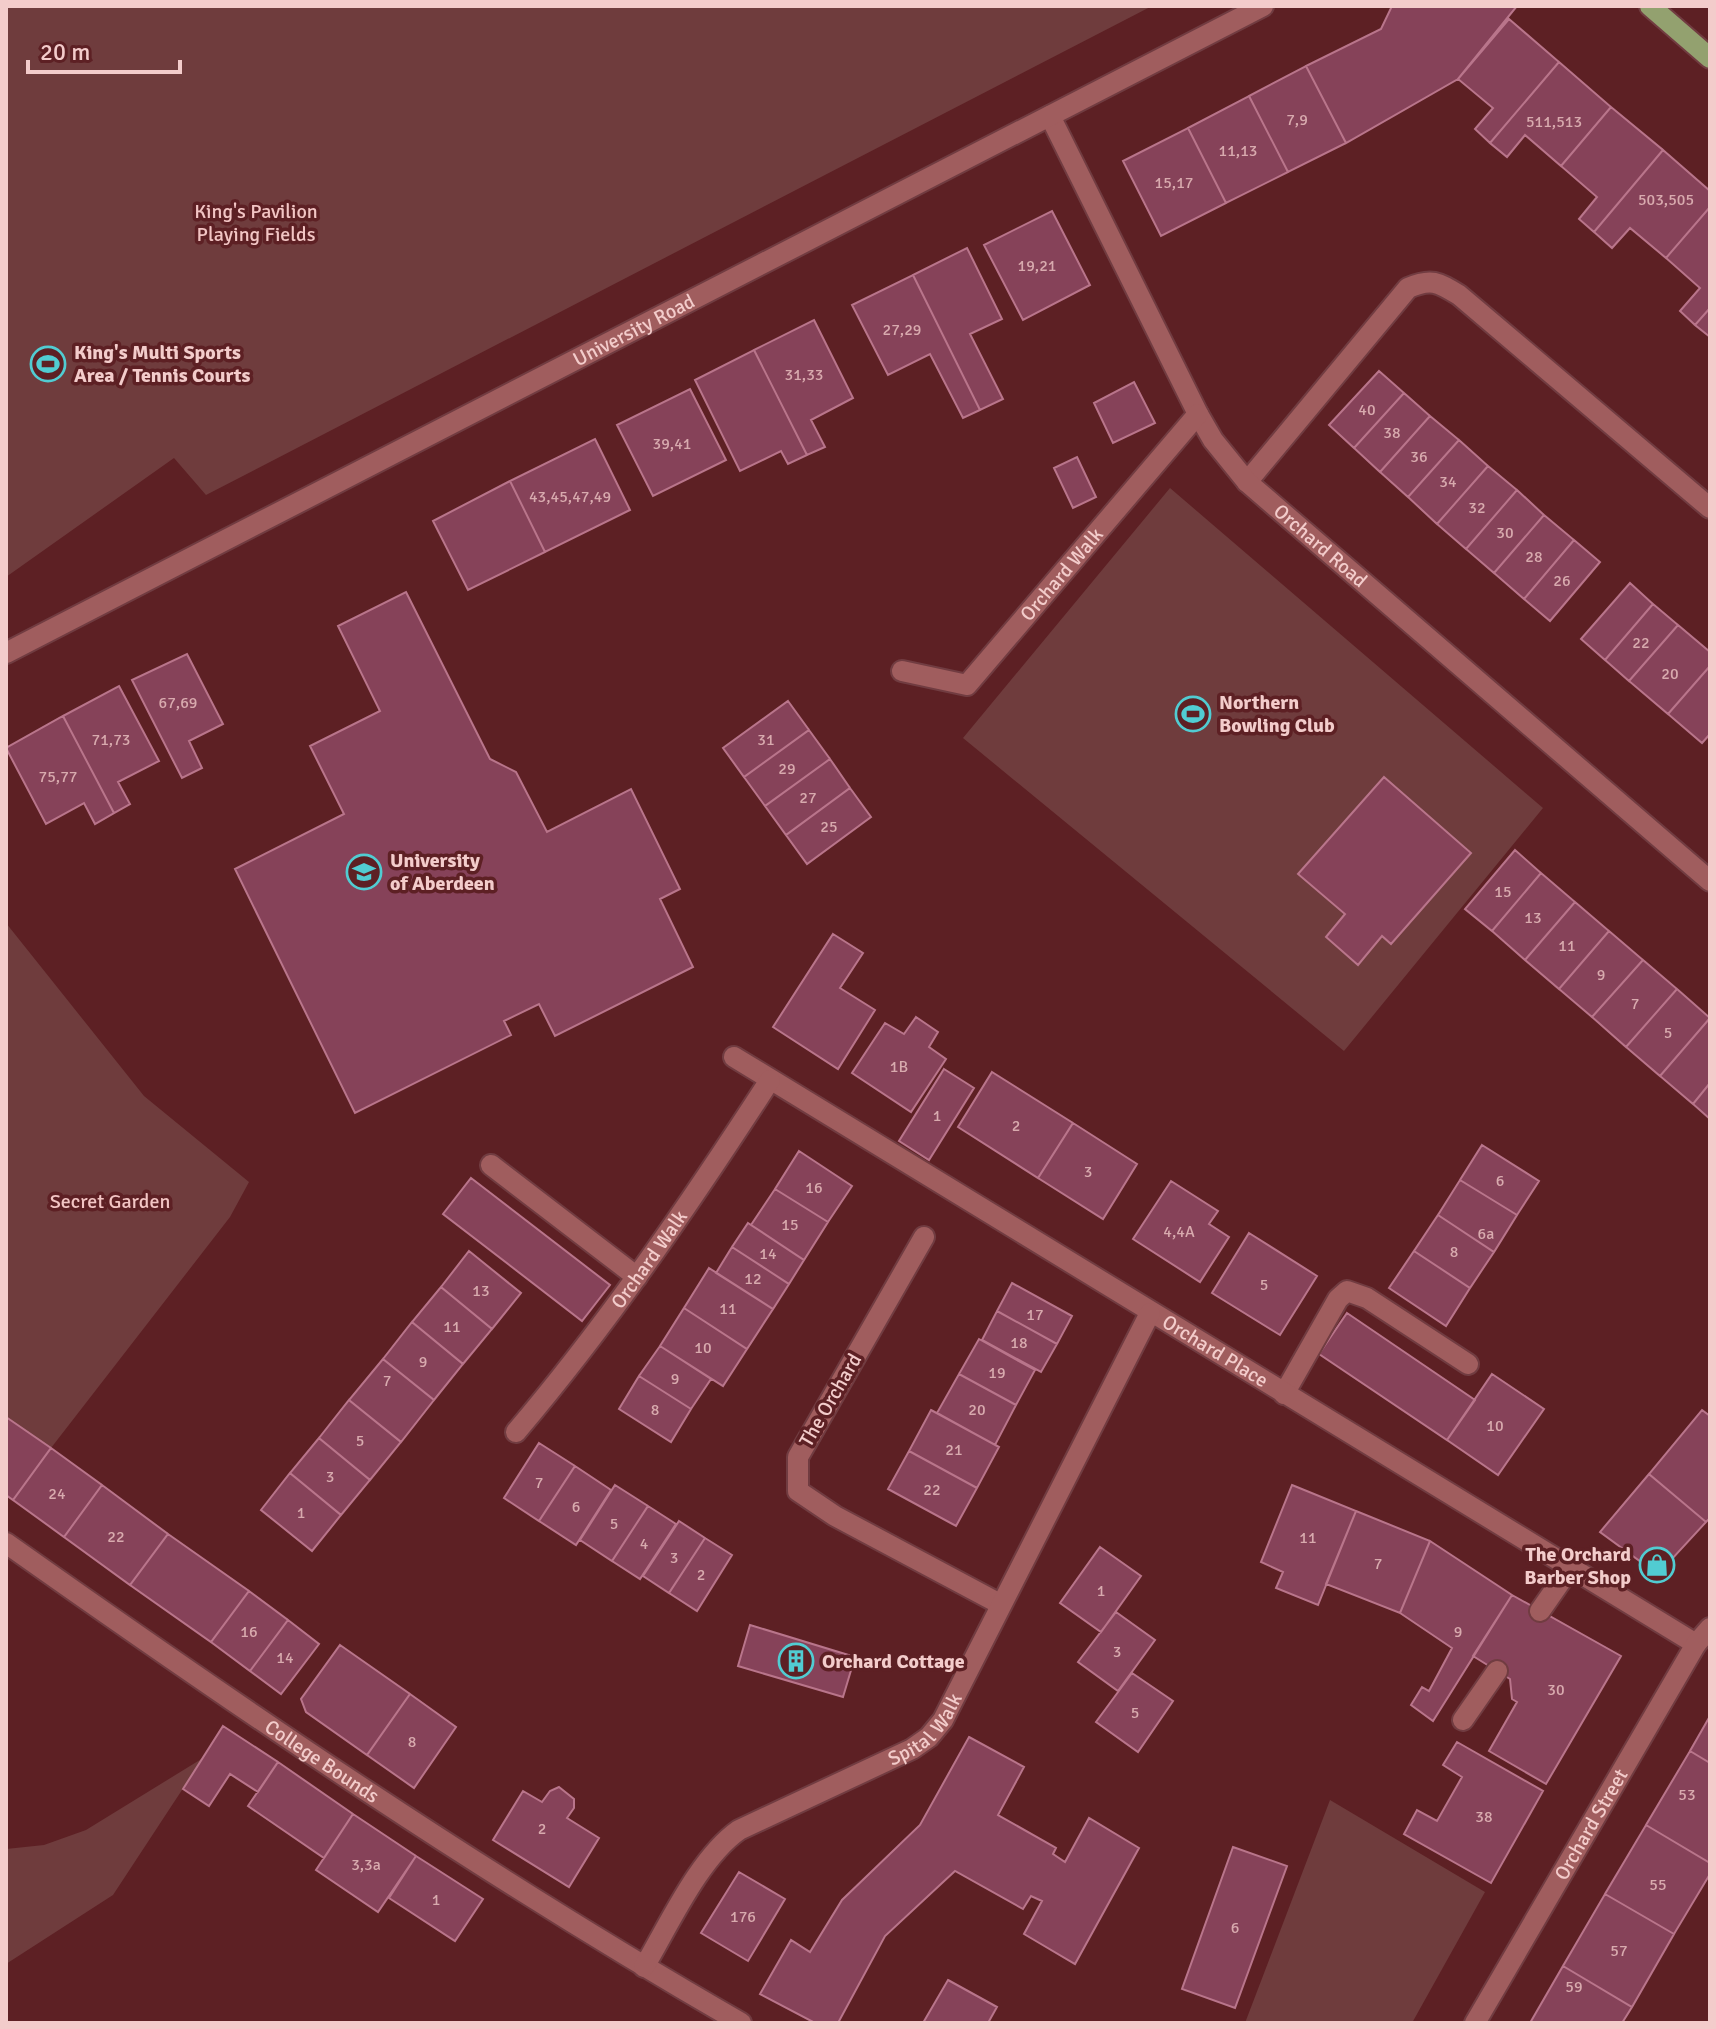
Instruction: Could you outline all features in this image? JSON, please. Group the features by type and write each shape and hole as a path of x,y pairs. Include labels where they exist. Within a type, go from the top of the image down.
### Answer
{"main road":[{"path":"1650,6 1710,58"}],"street":[{"name":"University Road","path":"6,653 1263,6"},
{"name":"Orchard Road","path":"1050,116 1198,414 1221,452 1247,482 1710,881"},
{"path":"1247,482 1408,288 1426,281 1443,285 1459,295 1710,508"},
{"name":"Orchard Walk","path":"902,671 967,685 1198,414"},
{"name":"Orchard Place","path":"734,1057 1570,1568 1705,1642"},
{"name":"Orchard Walk","path":"516,1432 555,1386 689,1205 770,1080"},
{"path":"491,1165 637,1277"},
{"name":"The Orchard","path":"924,1237 798,1457 798,1491 835,1516 1000,1604"},
{"path":"1284,1394 1338,1299 1347,1291 1367,1298 1468,1364"},
{"name":"Spital Walk","path":"644,1967 722,1842 739,1830 912,1749 929,1737 943,1720 1150,1313"},
{"name":"College Bounds","path":"6,1543 220,1694 407,1818 644,1967 741,2023"},
{"path":"1540,1611 1570,1568"},
{"name":"Orchard Street","path":"1475,2023 1705,1642"},
{"path":"1463,1720 1497,1671"}],"green space":[{"name":"King's Pavilion Playing Fields","path":"6,6 1152,6 206,495 174,458 6,577"},
{"path":"1170,488 1543,808 1344,1051 963,738"},
{"name":"Secret Garden","path":"6,923 144,1096 249,1182 230,1217 51,1448 6,1417"},
{"path":"203,1758 113,1895 6,1964 6,1849 44,1845 86,1830"},
{"path":"1330,1800 1485,1892 1412,2023 1245,2023"}],"building":[{"path":"1392,6 1517,6 1458,79 1346,143 1306,66 1381,29"},
{"path":"1509,19 1559,62 1490,143 1475,129 1493,108 1458,79"},
{"path":"1559,62 1611,107 1561,166 1525,135 1507,157 1490,143"},
{"path":"1306,66 1346,143 1288,172 1249,96"},
{"path":"1249,96 1288,172 1226,203 1188,128"},
{"path":"1611,107 1663,150 1594,232 1579,219 1597,197 1561,166"},
{"path":"1188,128 1226,203 1161,236 1123,161"},
{"path":"1663,150 1710,191 1710,207 1666,258 1630,228 1612,248 1594,232"},
{"path":"1710,207 1710,308 1695,325 1680,311 1700,288 1666,258"},
{"path":"1052,211 1090,285 1023,320 984,245"},
{"path":"967,248 1002,319 970,334 1003,399 980,410 913,275"},
{"path":"913,275 980,410 963,418 930,354 888,375 852,305"},
{"path":"1710,308 1710,337 1695,325"},
{"path":"814,320 853,398 811,420 825,447 807,455 754,350"},
{"path":"754,350 807,455 788,464 781,451 740,471 695,380"},
{"path":"1379,371 1404,393 1354,448 1329,425"},
{"path":"1134,382 1155,423 1113,443 1094,403"},
{"path":"690,389 726,460 653,496 617,425"},
{"path":"1404,393 1430,416 1380,472 1354,448"},
{"path":"1430,416 1459,440 1408,497 1380,472"},
{"path":"595,439 630,510 545,552 510,481"},
{"path":"1459,440 1488,466 1437,524 1408,497"},
{"path":"1077,457 1096,497 1073,508 1054,468"},
{"path":"1488,466 1517,490 1466,549 1437,524"},
{"path":"510,481 545,552 468,590 433,521"},
{"path":"1517,490 1544,515 1494,573 1466,549"},
{"path":"1544,515 1574,540 1524,599 1494,573"},
{"path":"1574,540 1600,562 1550,621 1524,599"},
{"path":"1630,583 1653,604 1605,660 1581,639"},
{"path":"406,592 490,759 516,772 547,832 631,789 680,889 660,899 693,967 555,1036 539,1004 504,1021 511,1035 355,1113 235,869 344,814 310,746 380,711 338,626"},
{"path":"1653,604 1678,625 1629,681 1605,660"},
{"path":"1678,625 1710,652 1710,666 1668,714 1629,681"},
{"path":"187,654 223,724 189,741 202,768 182,778 132,680"},
{"path":"1710,666 1710,734 1702,743 1668,714"},
{"path":"119,686 159,761 118,782 130,804 114,813 63,716"},
{"path":"788,701 809,730 744,777 723,748"},
{"path":"63,716 114,813 95,824 84,803 46,824 6,748"},
{"path":"809,730 830,759 765,806 744,777"},
{"path":"830,759 850,788 786,835 765,806"},
{"path":"1384,777 1471,853 1391,944 1382,936 1358,965 1326,937 1345,914 1298,874"},
{"path":"850,788 871,817 807,864 786,835"},
{"path":"1515,850 1541,873 1492,931 1465,909"},
{"path":"1541,873 1575,902 1525,960 1492,931"},
{"path":"1575,902 1609,931 1559,989 1525,960"},
{"path":"1609,931 1643,960 1592,1017 1559,989"},
{"path":"833,934 863,953 840,988 875,1010 838,1069 773,1027"},
{"path":"1643,960 1677,989 1626,1047 1592,1017"},
{"path":"1677,989 1710,1018 1660,1076 1626,1047"},
{"path":"916,1017 938,1032 929,1047 946,1059 911,1112 852,1073 885,1023 904,1034"},
{"path":"1710,1018 1710,1083 1693,1104 1660,1076"},
{"path":"944,1069 974,1088 929,1160 899,1141"},
{"path":"992,1072 1073,1123 1038,1178 958,1127"},
{"path":"1710,1083 1710,1119 1693,1104"},
{"path":"1073,1123 1137,1164 1103,1219 1038,1178"},
{"path":"1482,1145 1539,1181 1517,1215 1460,1180"},
{"path":"799,1151 852,1186 828,1222 775,1189"},
{"path":"471,1178 610,1285 582,1321 443,1214"},
{"path":"1460,1180 1517,1215 1494,1252 1438,1215"},
{"path":"1171,1181 1218,1211 1209,1224 1229,1237 1200,1282 1133,1239"},
{"path":"775,1189 828,1222 804,1260 751,1225"},
{"path":"1438,1215 1494,1252 1470,1288 1414,1251"},
{"path":"748,1223 804,1260 789,1284 732,1247"},
{"path":"1249,1233 1317,1276 1280,1335 1212,1293"},
{"path":"732,1247 789,1284 773,1309 716,1273"},
{"path":"469,1251 521,1293 492,1329 441,1287"},
{"path":"1414,1251 1470,1288 1446,1326 1389,1288"},
{"path":"709,1268 773,1309 747,1349 684,1308"},
{"path":"1012,1283 1072,1316 1057,1344 997,1311"},
{"path":"441,1287 492,1329 463,1364 412,1322"},
{"path":"684,1308 747,1349 723,1386 660,1346"},
{"path":"997,1311 1057,1344 1041,1372 982,1340"},
{"path":"1347,1313 1475,1400 1447,1440 1319,1354"},
{"path":"412,1322 463,1364 434,1400 383,1359"},
{"path":"979,1339 1035,1370 1016,1405 959,1374"},
{"path":"660,1346 711,1379 691,1409 639,1376"},
{"path":"383,1359 434,1400 401,1442 349,1400"},
{"path":"959,1374 1016,1405 995,1445 937,1413"},
{"path":"1492,1374 1544,1409 1498,1475 1447,1440"},
{"path":"639,1376 691,1409 671,1442 619,1409"},
{"path":"349,1400 401,1442 370,1480 319,1438"},
{"path":"931,1410 999,1447 977,1488 909,1451"},
{"path":"1702,1410 1710,1416 1710,1518 1706,1522 1649,1474"},
{"path":"6,1417 51,1448 13,1500 6,1495"},
{"path":"319,1438 370,1480 341,1515 290,1473"},
{"path":"539,1443 575,1466 539,1521 504,1498"},
{"path":"51,1448 102,1485 64,1537 13,1500"},
{"path":"909,1451 977,1488 956,1526 888,1489"},
{"path":"575,1466 611,1490 576,1545 539,1521"},
{"path":"290,1473 341,1515 312,1551 261,1510"},
{"path":"1649,1474 1706,1522 1660,1572 1652,1570 1600,1532"},
{"path":"102,1485 168,1534 130,1585 64,1537"},
{"path":"615,1485 648,1506 612,1561 580,1540"},
{"path":"1292,1485 1356,1511 1318,1605 1276,1588 1283,1572 1261,1562"},
{"path":"648,1506 676,1524 640,1579 612,1561"},
{"path":"1356,1511 1430,1541 1400,1613 1326,1584"},
{"path":"679,1521 705,1538 669,1593 643,1576"},
{"path":"168,1534 249,1591 211,1642 130,1585"},
{"path":"705,1538 732,1555 697,1611 669,1593"},
{"path":"1430,1541 1512,1595 1433,1721 1411,1705 1422,1687 1429,1691 1452,1648 1400,1613"},
{"path":"1100,1547 1141,1576 1101,1632 1060,1603"},
{"path":"249,1591 288,1620 250,1671 211,1642"},
{"path":"1512,1595 1621,1656 1546,1784 1489,1751 1517,1702 1512,1699 1510,1679 1473,1656"},
{"path":"1116,1612 1155,1640 1118,1691 1078,1662"},
{"path":"288,1620 319,1644 281,1694 250,1671"},
{"name":"Orchard Cottage","path":"750,1625 855,1657 843,1697 738,1666"},
{"path":"340,1645 410,1694 367,1755 306,1712 301,1699"},
{"path":"1132,1673 1173,1701 1138,1752 1096,1722"},
{"path":"410,1694 456,1727 414,1788 367,1755"},
{"path":"1710,1716 1710,1763 1690,1751"},
{"path":"223,1726 278,1762 258,1792 230,1774 209,1806 183,1789"},
{"path":"969,1737 1024,1767 998,1815 1056,1848 1053,1854 1065,1862 1089,1818 1139,1848 1075,1964 1024,1934 1042,1901 1031,1896 1023,1909 955,1871 885,1936 838,2023 815,2023 760,1994 791,1940 810,1952 842,1900 920,1825"},
{"path":"1457,1742 1543,1791 1491,1883 1404,1834 1417,1810 1437,1821 1462,1777 1443,1765"},
{"path":"1690,1751 1710,1763 1710,1863 1646,1825"},
{"path":"278,1762 353,1814 324,1858 248,1806"},
{"path":"559,1787 574,1799 574,1808 567,1818 599,1838 569,1887 493,1840 523,1791 542,1802 550,1791"},
{"path":"353,1814 416,1856 378,1912 316,1870"},
{"path":"1646,1825 1710,1863 1710,1874 1674,1934 1605,1894"},
{"path":"1233,1847 1287,1866 1235,2008 1182,1989"},
{"path":"416,1856 483,1899 455,1941 389,1898"},
{"path":"739,1872 785,1899 748,1961 701,1933"},
{"path":"1605,1894 1674,1934 1632,2007 1563,1966"},
{"path":"1563,1966 1632,2007 1622,2023 1530,2023"},
{"path":"948,1980 997,2007 988,2023 923,2023"}],"place":[{"name":"King's Multi Sports Area / Tennis Courts","path":"48,364"},
{"name":"Northern Bowling Club","path":"1193,714"},
{"name":"University of Aberdeen","path":"364,872"},
{"name":"The Orchard Barber Shop","path":"1657,1565"},
{"name":"Orchard Cottage","path":"796,1661"}]}
